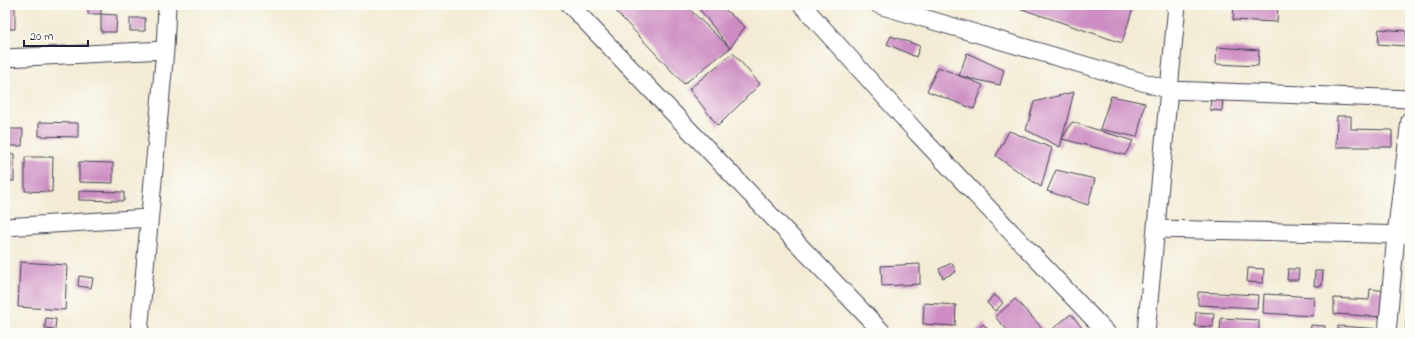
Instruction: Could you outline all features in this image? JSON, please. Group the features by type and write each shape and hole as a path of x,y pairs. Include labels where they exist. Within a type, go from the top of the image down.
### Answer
{"street":[{"path":"139,333 165,50 167,5"},
{"path":"570,5 883,333"},
{"path":"802,5 918,134 1107,333"},
{"path":"879,5 1170,90 1410,99"},
{"path":"1146,333 1177,5"},
{"path":"5,58 165,50"},
{"path":"1387,333 1403,235 1410,120"},
{"path":"5,227 149,218"},
{"path":"1156,229 1403,235"}],"building":[{"path":"5,5 15,5 15,29 5,29"},
{"path":"88,5 101,5 101,14 88,14"},
{"path":"131,5 154,5 153,9 131,9"},
{"path":"610,5 685,5 730,48 684,84"},
{"path":"696,5 720,5 745,27 730,48"},
{"path":"1010,5 1134,5 1122,43"},
{"path":"1234,5 1278,5 1277,22 1233,20"},
{"path":"101,14 117,15 116,32 101,32"},
{"path":"130,18 145,18 145,31 130,31"},
{"path":"1379,29 1406,31 1406,46 1378,44"},
{"path":"891,36 920,46 916,57 887,44"},
{"path":"1217,47 1259,50 1258,66 1216,64"},
{"path":"733,53 760,84 718,126 689,89"},
{"path":"967,53 1004,70 1000,85 959,76"},
{"path":"938,67 983,85 974,109 927,91"},
{"path":"1074,92 1060,147 1026,130 1034,102"},
{"path":"1111,96 1145,103 1137,137 1100,129"},
{"path":"1211,96 1223,97 1222,111 1210,110"},
{"path":"1337,116 1351,116 1351,129 1392,130 1392,147 1336,147"},
{"path":"39,122 78,123 78,137 39,136"},
{"path":"1072,122 1133,141 1125,155 1062,139"},
{"path":"5,129 23,129 22,146 5,146"},
{"path":"1009,131 1052,148 1041,187 996,156"},
{"path":"5,154 14,154 14,181 5,181"},
{"path":"25,157 53,157 52,192 25,191"},
{"path":"79,162 113,163 113,183 79,182"},
{"path":"1056,170 1095,179 1088,205 1047,191"},
{"path":"79,191 124,192 124,201 79,200"},
{"path":"20,262 67,265 65,310 18,307"},
{"path":"952,263 956,272 943,278 939,269"},
{"path":"920,264 920,284 882,286 881,266"},
{"path":"1248,268 1264,269 1263,283 1247,282"},
{"path":"1288,269 1299,269 1298,280 1287,280"},
{"path":"1315,271 1323,271 1322,286 1314,286"},
{"path":"79,276 93,278 91,288 78,286"},
{"path":"1370,289 1386,291 1384,317 1334,314 1334,298 1369,300"},
{"path":"1198,292 1258,295 1257,308 1198,305"},
{"path":"994,294 1003,303 995,311 987,303"},
{"path":"1264,294 1314,297 1313,316 1263,313"},
{"path":"1015,299 1047,333 1010,333 995,317"},
{"path":"924,303 956,305 955,326 923,324"},
{"path":"1196,312 1214,313 1213,327 1195,326"},
{"path":"1071,314 1083,329 1078,333 1052,333 1050,331"},
{"path":"46,318 56,319 55,329 45,328"},
{"path":"1221,318 1259,320 1259,333 1220,333"},
{"path":"1406,321 1410,321 1410,333 1406,333"},
{"path":"983,324 992,333 975,333"},
{"path":"1311,325 1325,326 1325,333 1310,333"},
{"path":"1338,326 1382,329 1382,333 1338,333"}]}
